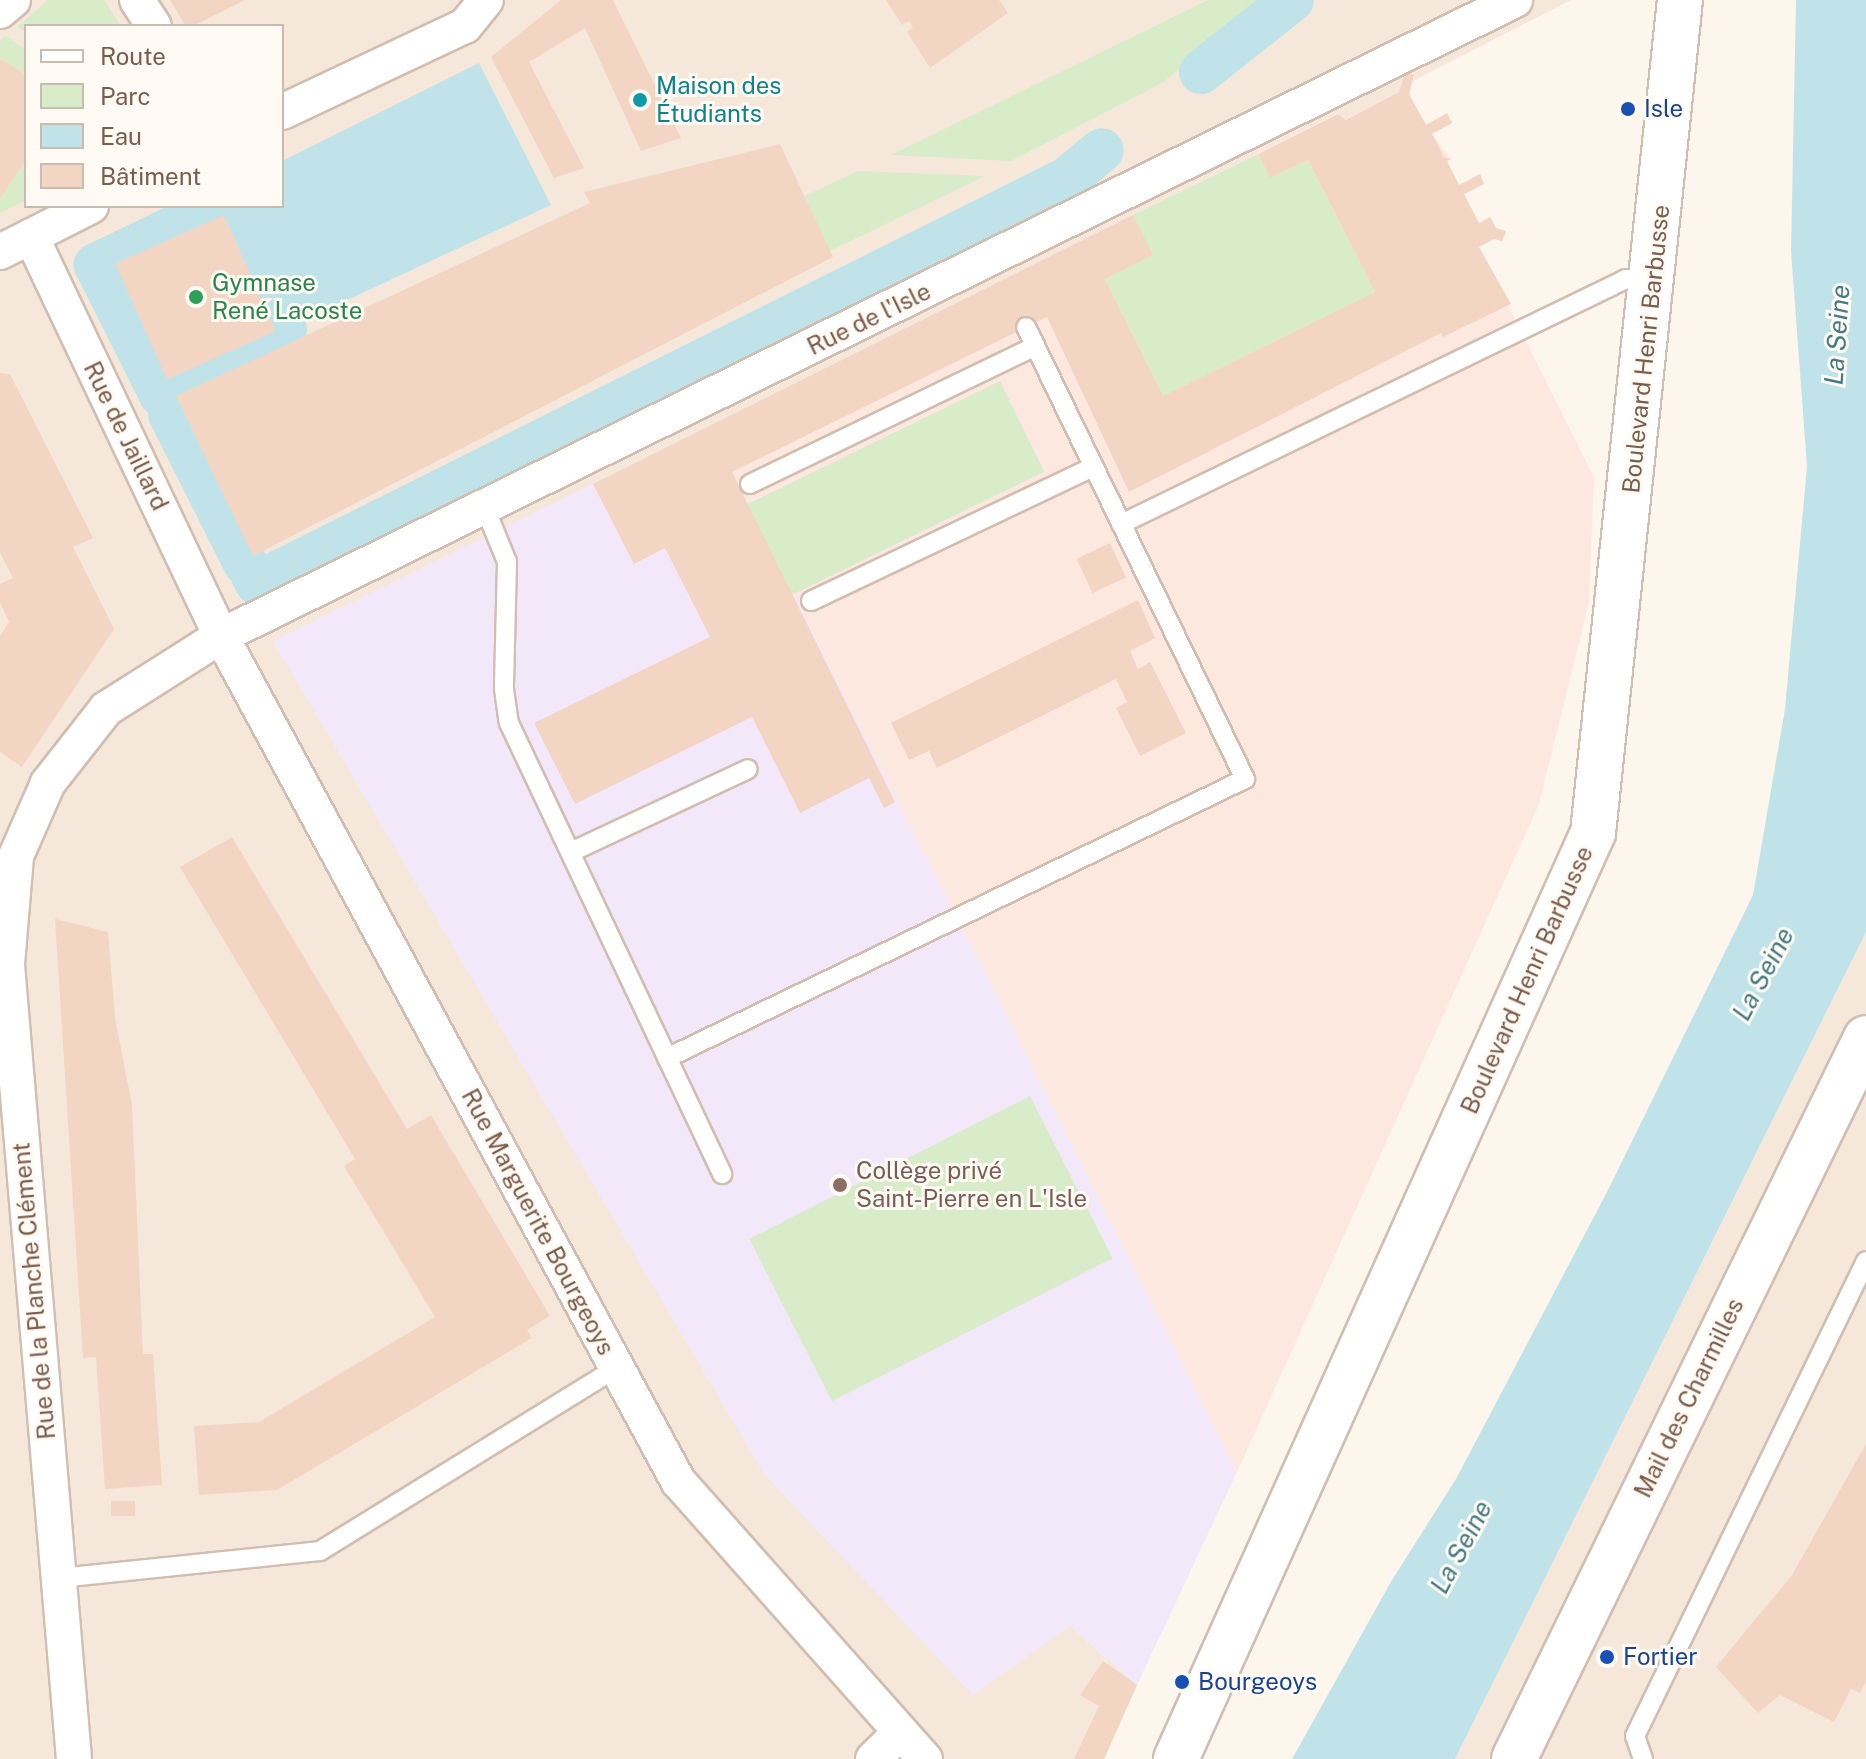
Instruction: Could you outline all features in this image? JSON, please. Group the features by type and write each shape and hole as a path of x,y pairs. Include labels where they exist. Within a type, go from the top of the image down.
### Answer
{"main road":[{"name":"Boulevard Henri Barbusse","path":"1176,1759 1593,833 1655,281 1680,0"},
{"name":"Mail des Charmilles","path":"1514,1759 1866,1038"}],"street":[{"path":"0,11 13,0"},
{"path":"137,0 153,24"},
{"path":"284,111 465,26 486,0"},
{"name":"Rue de l'Isle","path":"48,783 106,709 221,636 1515,0"},
{"path":"0,252 87,208"},
{"name":"Rue de Jaillard","path":"31,236 221,636"},
{"name":"Rue Marguerite Bourgeoys","path":"221,636 678,1481 925,1759"},
{"name":"Rue de la Planche Clément","path":"48,783 8,850 7,964 74,1759"},
{"path":"873,1759 900,1733"}],"lane":[{"path":"1121,524 1626,279 1655,281"},
{"path":"667,1058 1245,779 1026,327"},
{"path":"750,484 1035,346"},
{"path":"811,601 1093,467"},
{"path":"485,508 507,562 504,689 509,723 722,1174"},
{"path":"571,852 748,769"},
{"path":"1643,1759 1635,1736 1866,1261"},
{"path":"59,1578 320,1551 616,1368"}],"shaded area":[{"path":"0,0 1571,0 1413,81 1414,75 1399,92 1346,120 1337,114 496,534 1070,1626 1137,1685 1104,1759 0,1759"},
{"path":"1405,72 1414,75 1409,95 1426,124 1447,113 1452,123 1432,134 1451,159 1447,162 1459,185 1480,174 1484,184 1464,195 1479,223 1490,217 1496,228 1506,231 1502,241 1494,239 1479,247 1594,477 1589,602 1539,804 1237,1472 709,427 1338,114 1346,120 1399,92"},
{"name":"Collège privé Saint-Pierre en L'Isle","path":"709,427 1237,1472 1137,1685 1070,1626 973,1695 764,1474 273,641"},
{"path":"1866,932 1866,1759 1455,1759 1853,958"}],"green space":[{"path":"48,0 104,0 120,24 24,24 24,31 17,27"},
{"path":"1208,0 1266,0 1162,83 1011,161 891,155"},
{"path":"6,36 24,48 24,74 0,58 0,40"},
{"path":"1258,154 1270,178 1308,160 1375,292 1163,396 1105,279 1152,255 1133,215"},
{"path":"24,163 24,201 0,213 0,199"},
{"path":"858,171 985,176 642,342 614,285"},
{"path":"1000,381 1044,472 791,595 747,505"},
{"path":"1030,1096 1113,1258 832,1401 749,1239"}],"water":[{"name":"La Seine","path":"1796,0 1866,0 1866,932 1455,1759 1292,1759 1392,1580 1456,1479 1607,1192 1753,895 1785,709 1807,466 1791,251"},
{"path":"479,63 551,205 285,329 226,208 284,208 284,160"}],"building":[{"path":"170,0 245,0 197,24 185,24"},
{"name":"Maison des Étudiants","path":"561,0 613,0 681,138 641,151 585,28 529,62 584,168 554,178 491,57"},
{"path":"886,0 999,0 1008,13 930,68 907,32 913,28 909,21 902,25"},
{"path":"0,58 24,74 24,163 0,199"},
{"path":"1405,72 1414,75 1409,94 1426,125 1447,113 1452,123 1432,134 1444,157 1451,159 1447,161 1459,185 1480,174 1484,184 1464,194 1479,223 1490,217 1496,228 1506,231 1502,241 1494,239 1479,247 1511,304 1443,337 1441,333 1129,492 1047,317 732,472 895,802 884,808 869,778 800,813 752,717 575,804 534,723 710,637 665,548 634,564 593,484 1133,215 1153,255 1105,279 1163,396 1375,292 1308,160 1270,178 1258,154 1338,114 1346,120 1399,92"},
{"path":"780,144 833,257 253,556 176,396 590,203 584,192"},
{"name":"Gymnase René Lacoste","path":"224,215 276,331 167,379 115,263"},
{"path":"0,373 10,374 93,538 73,547 114,629 22,767 0,752 0,636 9,622 0,602 0,584 13,578 0,553"},
{"path":"1110,543 1126,577 1093,593 1076,559"},
{"path":"1138,600 1155,638 1130,651 1138,669 1150,662 1186,733 1140,756 1116,708 1127,702 1116,679 937,768 929,751 909,760 891,723"},
{"path":"232,837 407,1129 431,1115 550,1316 527,1330 532,1338 277,1490 199,1495 194,1426 259,1422 435,1317 344,1166 355,1159 180,867"},
{"path":"55,919 108,932 115,1018 132,1105 143,1354 153,1354 162,1485 105,1489 96,1357 83,1358"},
{"path":"1866,1444 1866,1682 1860,1693 1851,1689 1834,1722 1780,1695 1758,1713 1716,1667 1792,1575"},
{"path":"111,1501 135,1501 135,1516 111,1516"},
{"path":"1103,1661 1137,1685 1104,1759 1074,1759 1099,1706 1080,1695"}],"waterway":[{"path":"1201,72 1292,0"},
{"path":"253,576 257,583 1067,179 1102,150"},
{"path":"214,208 96,265 161,395 285,329 226,208"},
{"path":"170,414 245,563"}],"place":[{"name":"Maison des Étudiants","path":"640,100"},
{"name":"Isle","path":"1628,109"},
{"name":"Gymnase René Lacoste","path":"196,297"},
{"name":"Collège privé Saint-Pierre en L'Isle","path":"840,1185"},
{"name":"Fortier","path":"1607,1657"},
{"name":"Bourgeoys","path":"1182,1682"}]}
